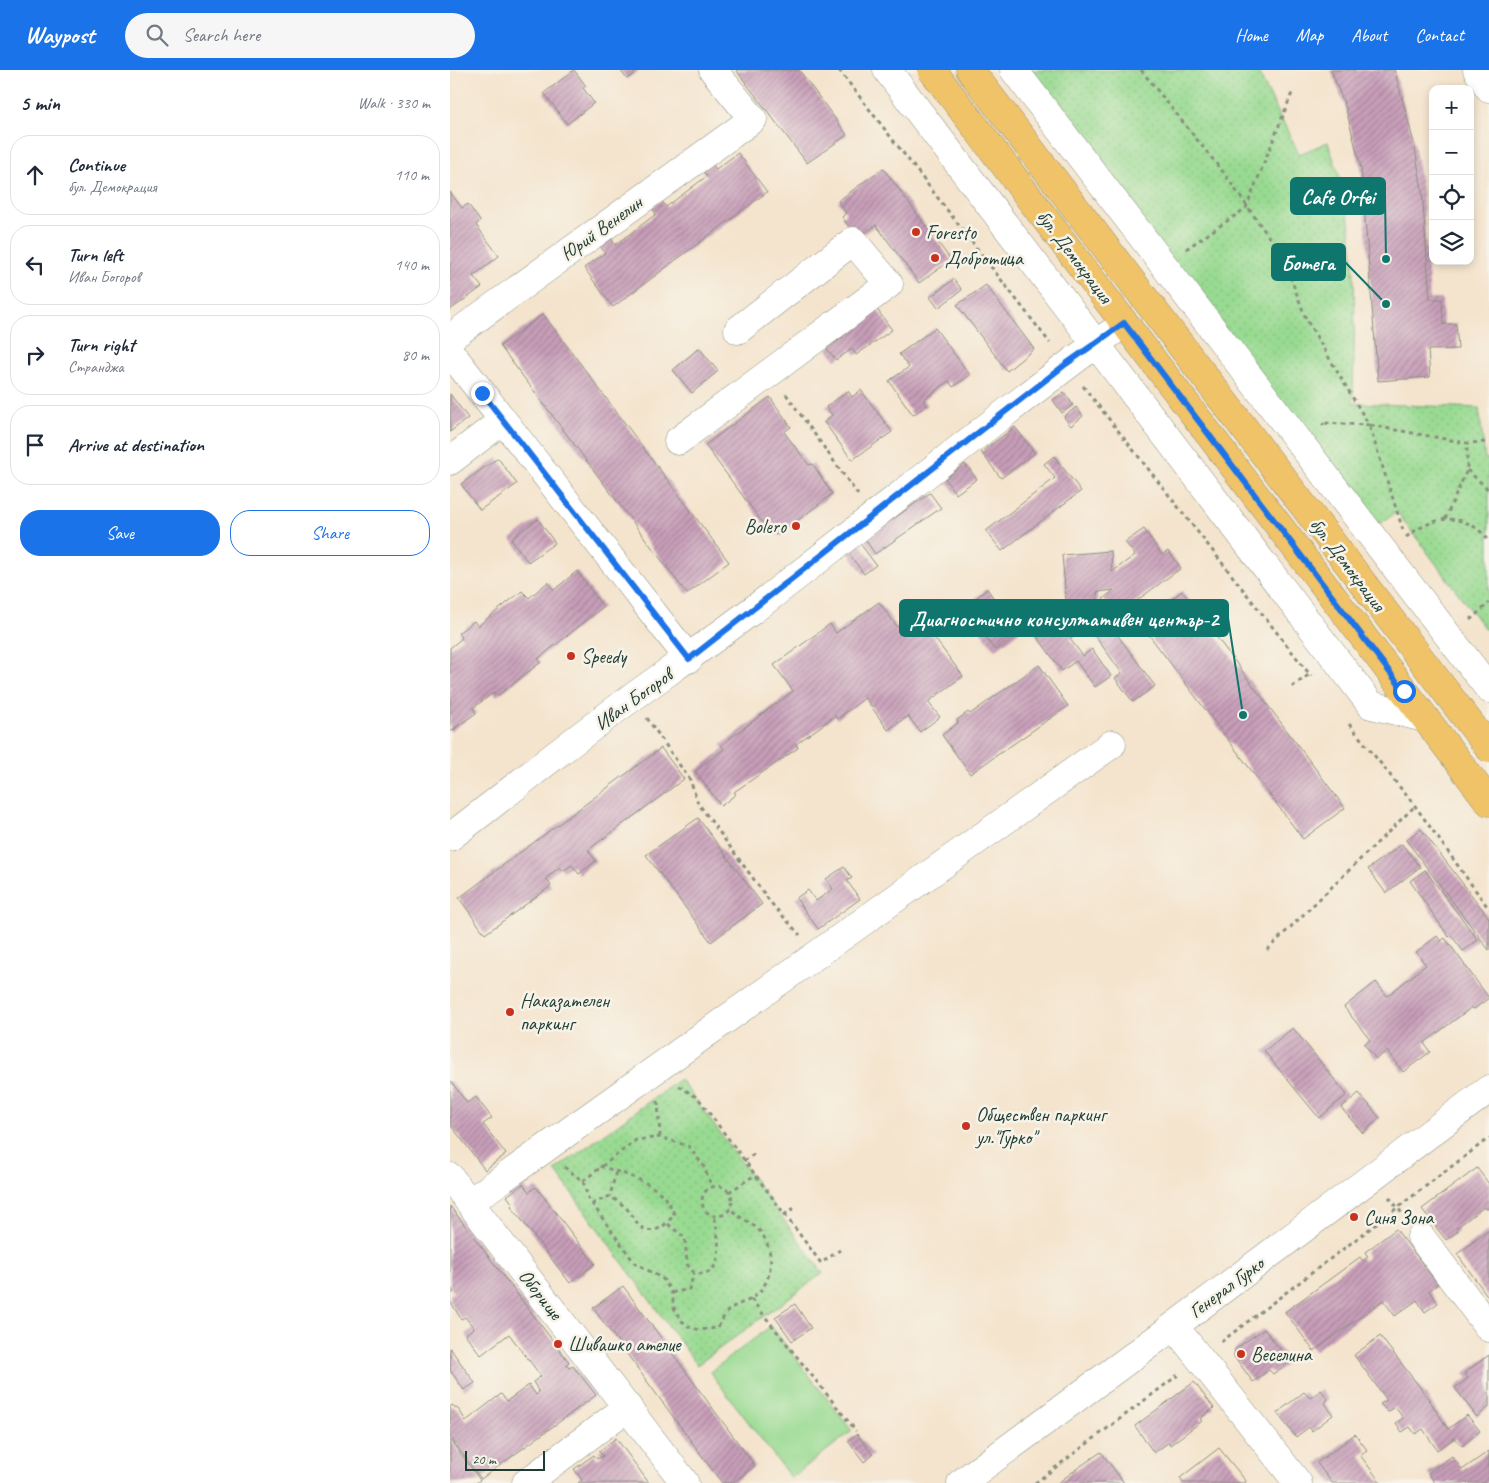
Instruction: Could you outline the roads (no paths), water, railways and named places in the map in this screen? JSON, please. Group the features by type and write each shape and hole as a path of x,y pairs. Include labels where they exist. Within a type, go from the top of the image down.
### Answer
{"main road":[{"name":"бул. Демокрация","path":"932,70 1489,802"},
{"name":"бул. Демокрация","path":"970,70 1489,748"}],"street":[{"name":"Юрий Венелин","path":"450,338 753,119 713,70"},
{"path":"887,70 1097,343 1371,705 1424,718"},
{"name":"бул. Демокрация","path":"1014,70 1489,689"},
{"path":"1476,70 1489,88"},
{"path":"678,441 889,284 853,241 738,330"},
{"name":"Иван Богоров","path":"450,837 632,698 689,659 785,586 1066,364 1124,323"},
{"path":"450,352 689,659"},
{"path":"450,461 502,421"},
{"path":"470,1202 816,953 1112,744"},
{"name":"Генерал Гурко","path":"961,1483 1174,1326 1489,1089"},
{"name":"Оборище","path":"450,1177 685,1483"},
{"path":"1422,1237 1489,1328"},
{"path":"1174,1326 1298,1483"},
{"path":"526,1483 628,1407"}],"place":[{"name":"Foresto","path":"916,232"},
{"name":"Добротица","path":"935,258"},
{"name":"Cafe Orfei","path":"1386,259"},
{"name":"Ботега","path":"1386,304"},
{"name":"Bolero","path":"796,526"},
{"name":"Speedy","path":"571,656"},
{"name":"Диагностично консултативен център-2","path":"1243,715"},
{"name":"Наказателен паркинг","path":"510,1012"},
{"name":"Oбществен паркинг ул.''Гурко\"","path":"966,1126"},
{"name":"Синя Зона","path":"1354,1217"},
{"name":"Шивашко ателие","path":"558,1344"},
{"name":"Веселина","path":"1241,1354"}]}
